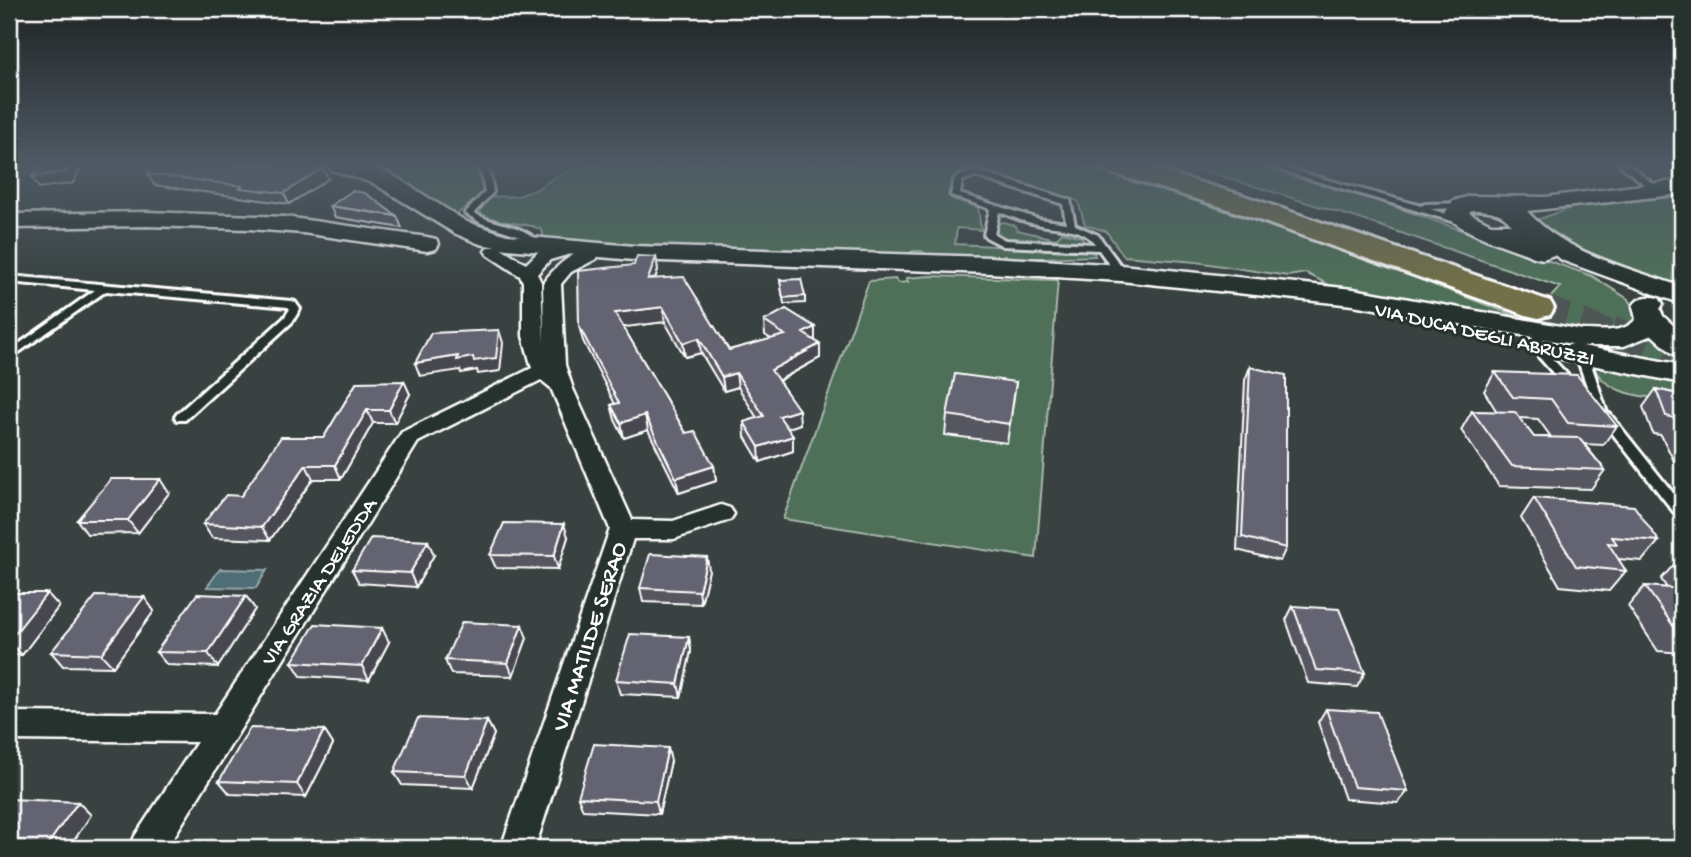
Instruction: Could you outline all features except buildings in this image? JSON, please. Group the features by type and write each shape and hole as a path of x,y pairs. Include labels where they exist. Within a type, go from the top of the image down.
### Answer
{"highway":[{"path":"1242,205 1544,321"},
{"path":"1285,205 1367,231 1544,321"}],"main road":[{"path":"395,205 424,235"},
{"path":"424,205 459,227 489,239 557,254"},
{"path":"1477,216 1539,205"},
{"path":"1477,216 1516,231 1523,223 1525,213 1543,205"},
{"path":"1477,216 1611,278 1629,289 1682,347"},
{"path":"9,221 198,219 424,235 494,251 557,254"},
{"path":"1523,223 1573,256 1682,296"},
{"path":"328,229 388,231 458,239 463,234 459,227"},
{"name":"VIA DUCA DEGLI ABRUZZI","path":"557,254 634,253 1121,272 1287,291 1402,313 1544,321 1582,355 1682,374"},
{"path":"1544,321 1613,339 1641,331 1648,312 1664,300 1682,303"}],"street":[{"path":"494,251 528,273 537,260 557,254"},
{"name":"VIA MATILDE SERAO","path":"553,375 552,289 557,254"},
{"name":"VIA MATILDE SERAO","path":"518,848 623,529 553,375 534,352 531,282 528,273"},
{"name":"VIA GRAZIA DELEDDA","path":"147,848 410,437 553,375"},
{"path":"623,529 674,530 721,514"},
{"path":"9,726 224,728"}],"lane":[{"path":"477,205 469,213 482,222 522,232 557,254"},
{"path":"986,205 1097,242"},
{"path":"1067,205 1071,226"},
{"path":"1417,205 1477,216"},
{"path":"1422,205 1477,216"},
{"path":"995,208 989,235 1003,243 1097,242"},
{"path":"1038,222 1071,226 1097,242 1110,254 1121,272"},
{"path":"9,279 291,304 295,309 288,320 181,417"},
{"path":"9,356 102,289"},
{"path":"1544,321 1543,355 1581,396 1602,412 1682,513"},
{"path":"1582,355 1602,412"}],"green space":[{"path":"438,205 468,205 456,215"},
{"path":"484,205 971,205 978,207 981,230 957,228 955,244 1093,251 1095,256 1013,259 928,257 922,251 905,255 545,243 542,230 483,218 480,210"},
{"path":"1079,205 1208,205 1369,260 1529,321 1560,287 1315,205 1390,205 1592,276 1628,299 1639,319 1628,328 1597,334 1350,290 1331,286 1306,273 1288,276 1196,262 1124,256 1106,231 1085,225"},
{"path":"1599,205 1682,205 1682,291 1588,259 1536,224 1539,219 1571,208"},
{"path":"997,223 1016,226 1017,230 1056,239 1062,232 1082,237 1083,241 1004,238 997,235"},
{"path":"930,276 1058,280 1036,558 783,519 869,281 895,279 898,283 908,282 907,278"},
{"path":"1651,335 1662,338 1682,353 1682,371 1558,348 1548,342 1549,339 1634,341"},
{"path":"1593,365 1682,383 1682,402 1644,397 1619,390 1599,376"}],"water":[{"path":"220,569 267,570 256,588 207,587"}],"tunnel":[{"path":"1538,308 1615,337"},
{"path":"1610,335 1682,362"}]}
